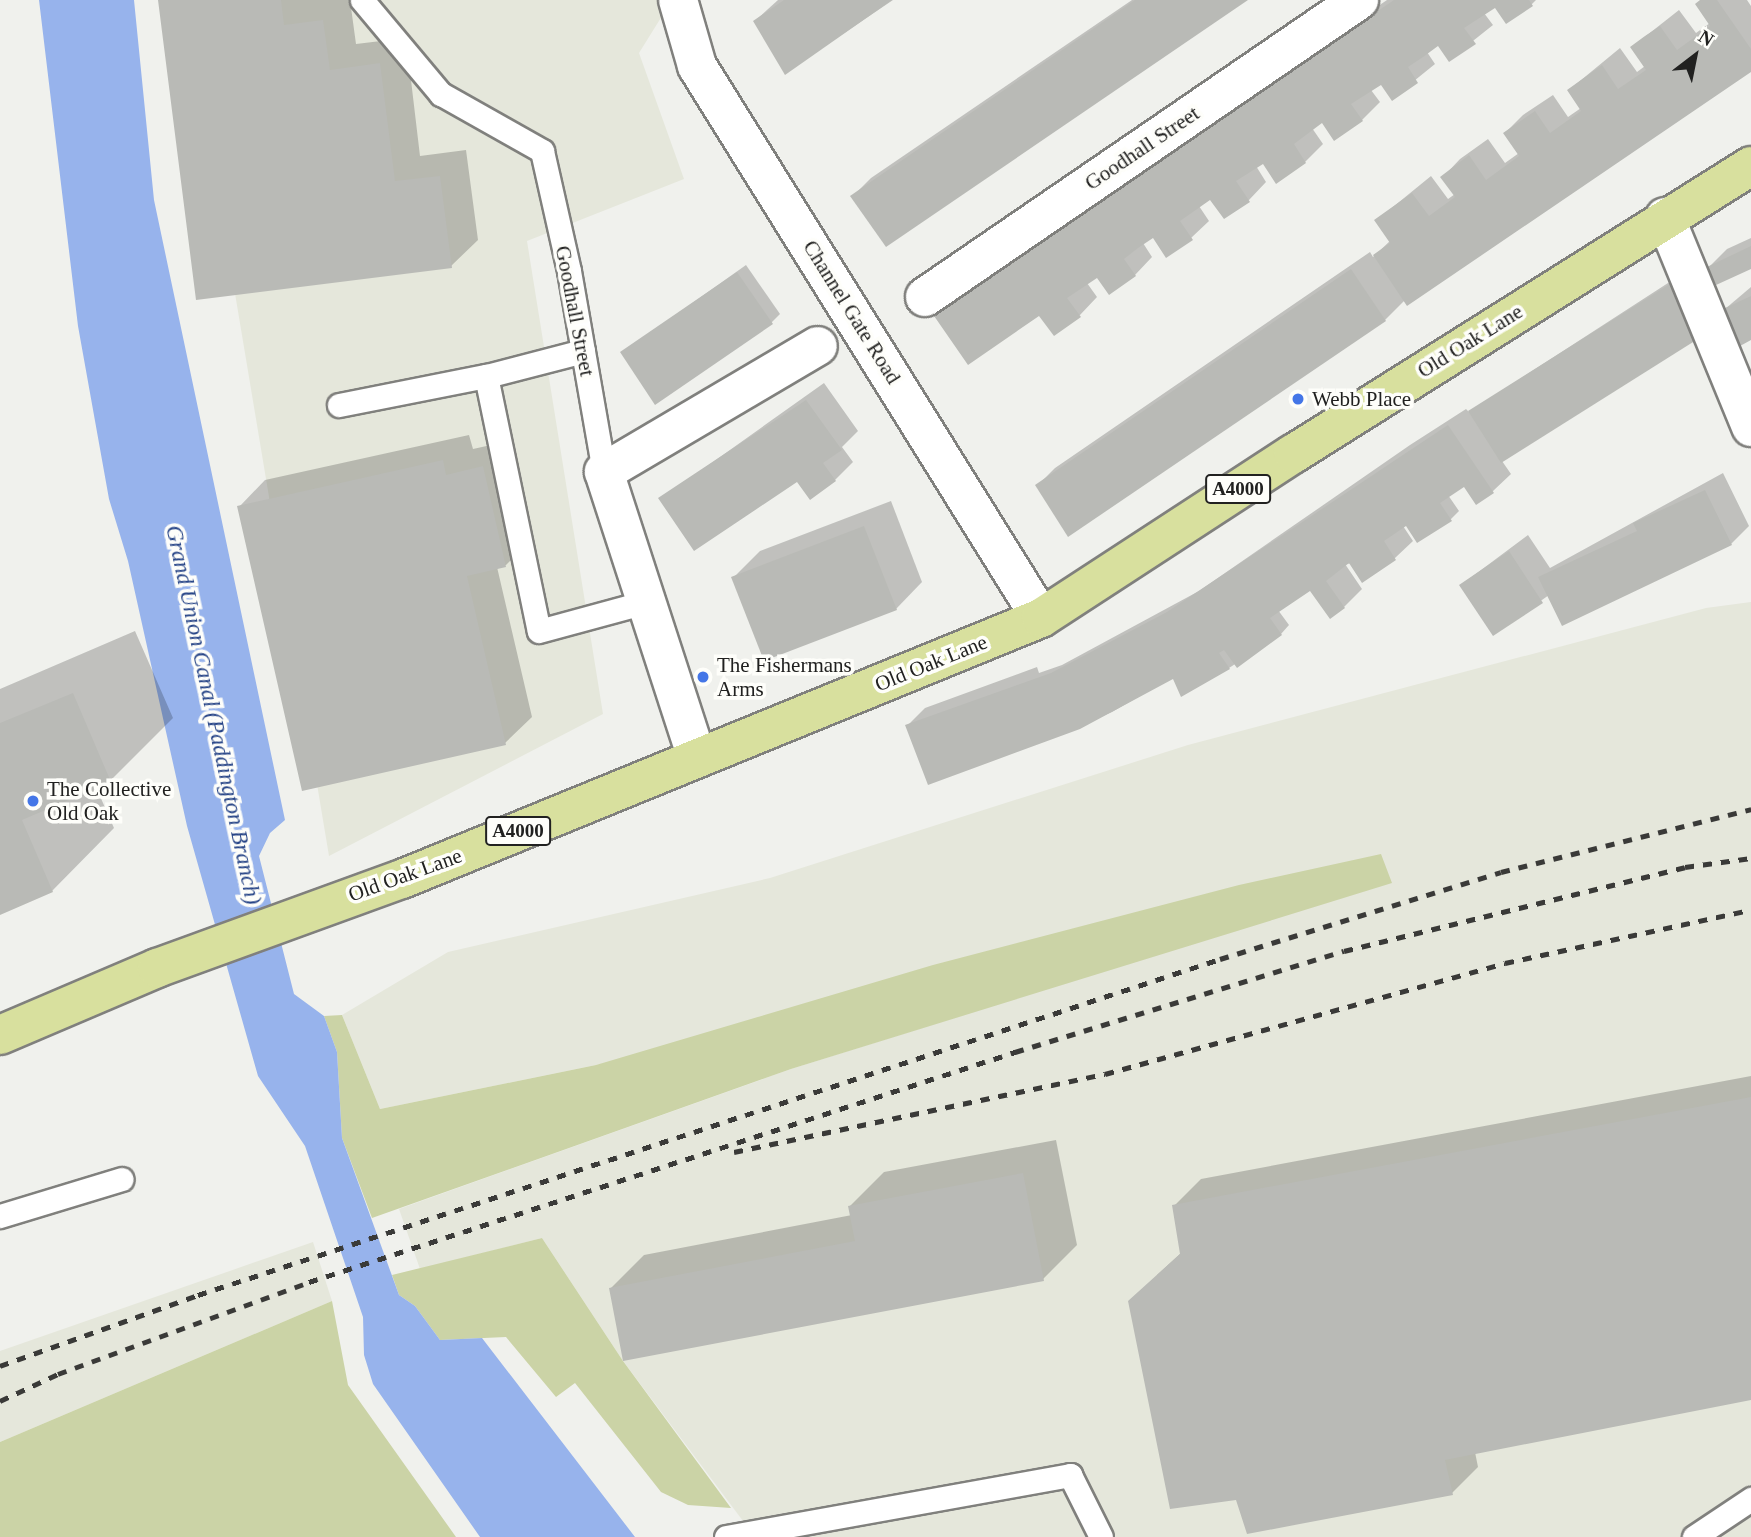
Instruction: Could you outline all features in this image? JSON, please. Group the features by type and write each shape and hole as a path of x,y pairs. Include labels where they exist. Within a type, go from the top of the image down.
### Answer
{"main road":[{"name":"Old Oak Lane","path":"0,1035 191,955 337,900 402,879 1041,618 1665,217 1751,166"}],"street":[{"name":"Channel Gate Road","path":"678,0 697,66 1041,618"},
{"name":"Goodhall Street","path":"925,297 1359,0"},
{"path":"1665,217 1751,427"},
{"path":"604,472 818,346"},
{"name":"Goodhall Street","path":"604,472 697,758"}],"lane":[{"name":"Goodhall Street","path":"362,0 440,94 542,151 583,351 604,472"},
{"path":"339,405 486,376 583,351"},
{"path":"486,376 539,631 646,602"},
{"path":"0,1216 122,1179"},
{"path":"726,1537 1070,1475 1101,1537"},
{"path":"1694,1537 1751,1499"}],"shaded area":[{"path":"186,0 672,0 639,53 684,179 527,241 603,714 329,856"},
{"path":"1751,602 1751,1537 755,1537 623,1361 542,1238 420,1269 399,1209 791,1069 1062,984 596,1065 380,1109 342,1015 448,952 770,878 1188,745 1706,608"},
{"path":"313,1242 332,1301 0,1442 0,1351"}],"green space":[{"path":"1381,854 1392,883 791,1069 372,1218 342,1138 337,1052 324,1016 342,1015 380,1109 596,1065 933,965 1239,885"},
{"path":"542,1238 623,1361 731,1508 688,1505 661,1492 575,1383 556,1397 506,1337 440,1340 415,1306 399,1295 392,1275"},
{"path":"332,1301 348,1385 456,1537 0,1537 0,1442"}],"water":[{"name":"Grand Union Canal (Paddington Branch)","path":"39,0 134,0 154,200 285,820 270,833 259,856 294,994 324,1016 337,1052 342,1138 399,1295 415,1306 440,1340 482,1338 635,1537 480,1537 373,1384 364,1355 363,1317 305,1146 258,1076 187,826 128,561 109,499 78,326"}],"building":[{"path":"158,0 281,0 284,25 323,20 330,70 380,63 395,181 440,176 452,268 196,300"},
{"path":"784,0 892,0 785,75 753,21"},
{"path":"1135,0 1248,0 886,247 850,196"},
{"path":"1394,0 1529,0 1533,6 1506,24 1495,8 1464,28 1476,44 1449,62 1438,46 1408,67 1418,83 1392,101 1381,85 1351,104 1363,121 1334,141 1322,123 1294,144 1306,163 1276,184 1263,164 1236,181 1250,202 1224,219 1210,200 1180,221 1193,240 1166,258 1153,238 1138,248 1124,259 1136,276 1109,295 1097,278 1067,298 1081,317 1054,336 1039,316 968,365 932,313"},
{"path":"1700,0 1717,0 1751,49 1751,72 1407,306 1373,255 1390,243 1374,220 1412,193 1429,216 1455,197 1440,177 1469,155 1486,180 1519,156 1503,133 1535,111 1550,133 1581,111 1567,90 1602,65 1618,89 1646,70 1630,47 1645,36 1660,26 1677,50 1710,26 1695,4"},
{"path":"1751,246 1751,269 1716,285 1707,267"},
{"path":"1351,269 1386,321 1068,537 1035,485"},
{"path":"737,272 773,324 655,405 620,352"},
{"path":"1676,280 1709,332 1501,463 1468,411"},
{"path":"1751,296 1751,340 1740,346 1723,309"},
{"path":"806,400 842,450 823,463 836,481 810,500 797,482 694,551 658,498"},
{"path":"1448,425 1494,493 1476,505 1464,487 1440,503 1452,521 1417,543 1406,526 1384,541 1396,560 1362,583 1349,563 1326,581 1345,608 1330,619 1310,591 1270,618 1282,635 1237,668 1224,650 1219,653 1230,669 1181,697 1173,679 1080,729 928,785 905,725 1051,673 1167,612"},
{"path":"443,460 446,475 483,466 506,567 467,576 506,745 302,791 237,506"},
{"path":"1705,490 1732,545 1562,626 1538,577 1637,531 1633,523"},
{"path":"864,526 897,610 764,661 731,577"},
{"path":"1509,551 1543,603 1493,636 1459,585"},
{"name":"The Collective Old Oak","path":"73,693 111,782 22,820 53,892 0,915 0,723"},
{"path":"1751,1097 1751,1400 1445,1460 1453,1495 1247,1534 1236,1500 1170,1509 1128,1301 1180,1254 1172,1205"},
{"path":"1023,1173 1044,1281 623,1361 609,1288 855,1241 848,1206"}],"railway":[{"path":"0,1366 198,1295 1220,959 1501,872 1751,809"},
{"path":"0,1401 58,1374 309,1282 1015,1052 1344,951 1685,867 1751,858"},
{"path":"734,1152 1105,1074 1505,963 1751,910"}],"place":[{"name":"Webb Place","path":"1298,399"},
{"name":"The Fishermans Arms","path":"703,677"},
{"name":"The Collective Old Oak","path":"33,801"}]}
